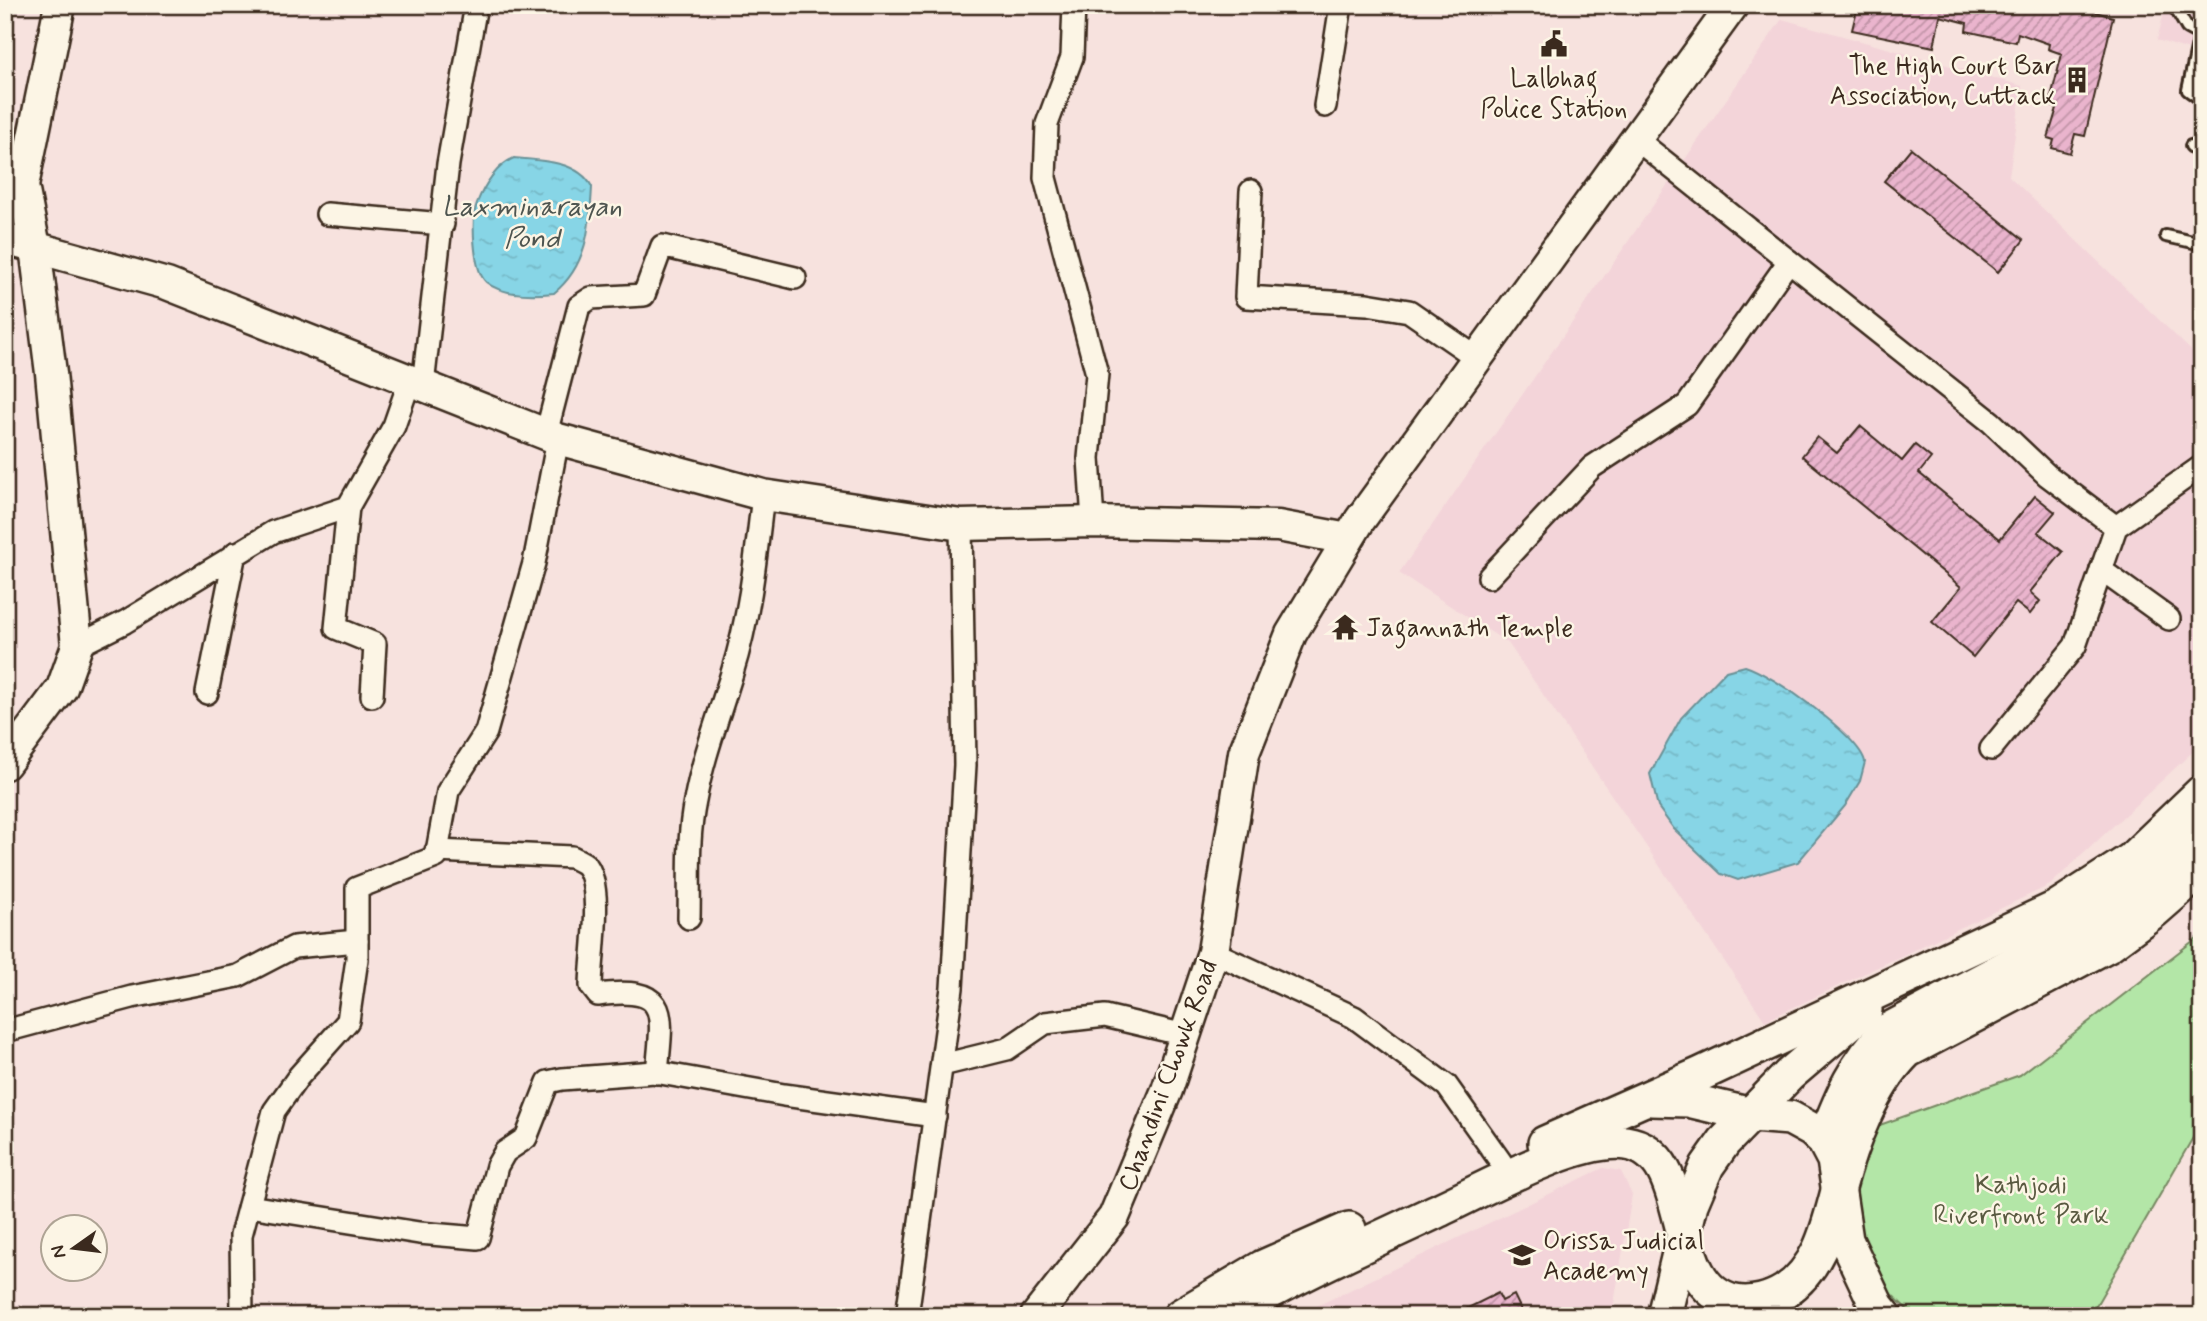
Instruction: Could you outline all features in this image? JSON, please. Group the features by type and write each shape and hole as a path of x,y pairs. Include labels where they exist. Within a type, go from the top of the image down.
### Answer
{"main road":[{"path":"5,764 62,688 77,646 36,247 23,186 60,5"},
{"name":"Chandini Chowk Road","path":"1036,1316 1114,1217 1167,1090 1213,952 1244,753 1291,634 1348,539 1733,5"},
{"path":"5,239 167,284 552,436 763,495 961,525 1093,522 1278,526 1348,539"},
{"path":"1180,1316 1263,1267 1645,1099 2056,908 2131,860 2202,792"},
{"path":"1824,1141 1842,1094 1863,1055 1888,1030 2101,917 2154,876 2202,832"},
{"path":"1227,1316 1353,1251 1551,1158 1618,1142 1635,1144 1657,1162 1671,1186 1691,1262 1703,1282 1721,1299 1768,1311 1796,1283 1818,1253 1829,1229 1838,1190 1873,1093 1888,1069 1907,1051 2108,945 2154,911 2202,869"},
{"path":"1664,1316 1691,1204 1707,1166 1724,1142 1789,1075 1835,1034 1908,977"},
{"path":"1645,1099 1688,1100 1752,1115 1790,1118 1812,1130 1824,1141 1835,1160 1846,1240 1877,1306 1885,1316"}],"street":[{"path":"372,696 375,644 336,628 348,507 417,383 443,224 448,164 477,5"},
{"path":"1074,5 1072,57 1046,124 1045,178 1097,374 1088,458 1093,522"},
{"path":"1325,106 1341,5"},
{"path":"1636,139 1991,422 2047,475 2116,527"},
{"path":"1251,191 1246,297 1367,304 1409,311 1477,358"},
{"path":"327,214 443,224"},
{"path":"242,1316 241,1235 274,1111 299,1076 348,1021 357,942 357,888 436,857 448,791 486,732 534,563 552,436 579,306 591,298 644,295 662,246 795,278"},
{"path":"1489,578 1592,467 1686,405 1789,261"},
{"path":"1991,750 2074,646 2116,527 2202,466"},
{"path":"690,918 690,841 694,802 716,718 732,672 748,606 763,495"},
{"path":"77,646 125,622 273,532 348,507"},
{"path":"907,1316 951,988 965,765 961,525"},
{"path":"207,693 235,553"},
{"path":"2101,570 2169,619"},
{"path":"436,850 572,857 586,864 591,876 596,926 591,986 598,995 621,992 644,996 657,1005 662,1020 657,1073"},
{"path":"5,1031 132,997 238,976 294,947 357,942"},
{"path":"1213,952 1354,1017 1447,1086 1501,1162"},
{"path":"942,1065 1007,1049 1045,1023 1105,1016 1185,1035"},
{"path":"249,1206 430,1234 478,1238 497,1166 505,1152 527,1138 548,1082 628,1072 657,1073 784,1095 935,1116"}],"lane":[{"path":"2177,5 2176,9 2187,29 2201,35 2188,90 2202,100"},
{"path":"2192,146 2202,154"},
{"path":"2166,236 2202,244"}],"shaded area":[{"path":"2166,5 2202,5 2202,54 2157,40"},
{"path":"1782,19 2022,86 2009,176 2202,361 2202,743 2050,885 1765,1021 1508,643 1399,573"},
{"name":"Orissa Judicial Academy","path":"1603,1168 1621,1171 1632,1195 1612,1316 1296,1316"}],"green space":[{"name":"Kathjodi Riverfront Park","path":"2202,934 2202,1122 2090,1316 1914,1316 1886,1289 1840,1190 1860,1132 2020,1075"}],"water":[{"name":"Laxminarayan Pond","path":"514,158 547,161 568,167 586,178 592,187 585,245 574,271 554,293 528,294 501,290 486,282 478,267 474,231 477,203 492,176 502,165"},
{"path":"1745,666 1794,693 1832,722 1860,751 1865,762 1860,781 1845,806 1798,862 1738,880 1721,874 1674,829 1658,807 1650,774 1681,718 1726,671"}],"building":[{"path":"1858,5 2071,5 2113,17 2085,136 2075,134 2070,153 2052,148 2054,140 2048,138 2057,108 2049,105 2062,54 2048,49 2049,44 2018,33 2016,42 1966,31 1967,23 1940,16 1934,47 1852,30"},
{"path":"1911,148 2024,240 1998,272 1884,181"},
{"path":"1860,426 1902,461 1915,445 1931,458 1919,473 2000,539 2035,496 2055,512 2038,532 2063,552 2030,592 2040,601 2030,614 2016,603 1973,657 1932,622 1961,587 1802,456 1817,437 1837,453"},
{"path":"1498,1293 1502,1301 1514,1295 1524,1316 1452,1316"}],"place":[{"name":"Lalbhag Police Station","path":"1554,44"},
{"name":"The High Court Bar Association, Cuttack","path":"2077,80"},
{"name":"Jagannath Temple","path":"1345,627"},
{"name":"Orissa Judicial Academy","path":"1522,1255"}]}
